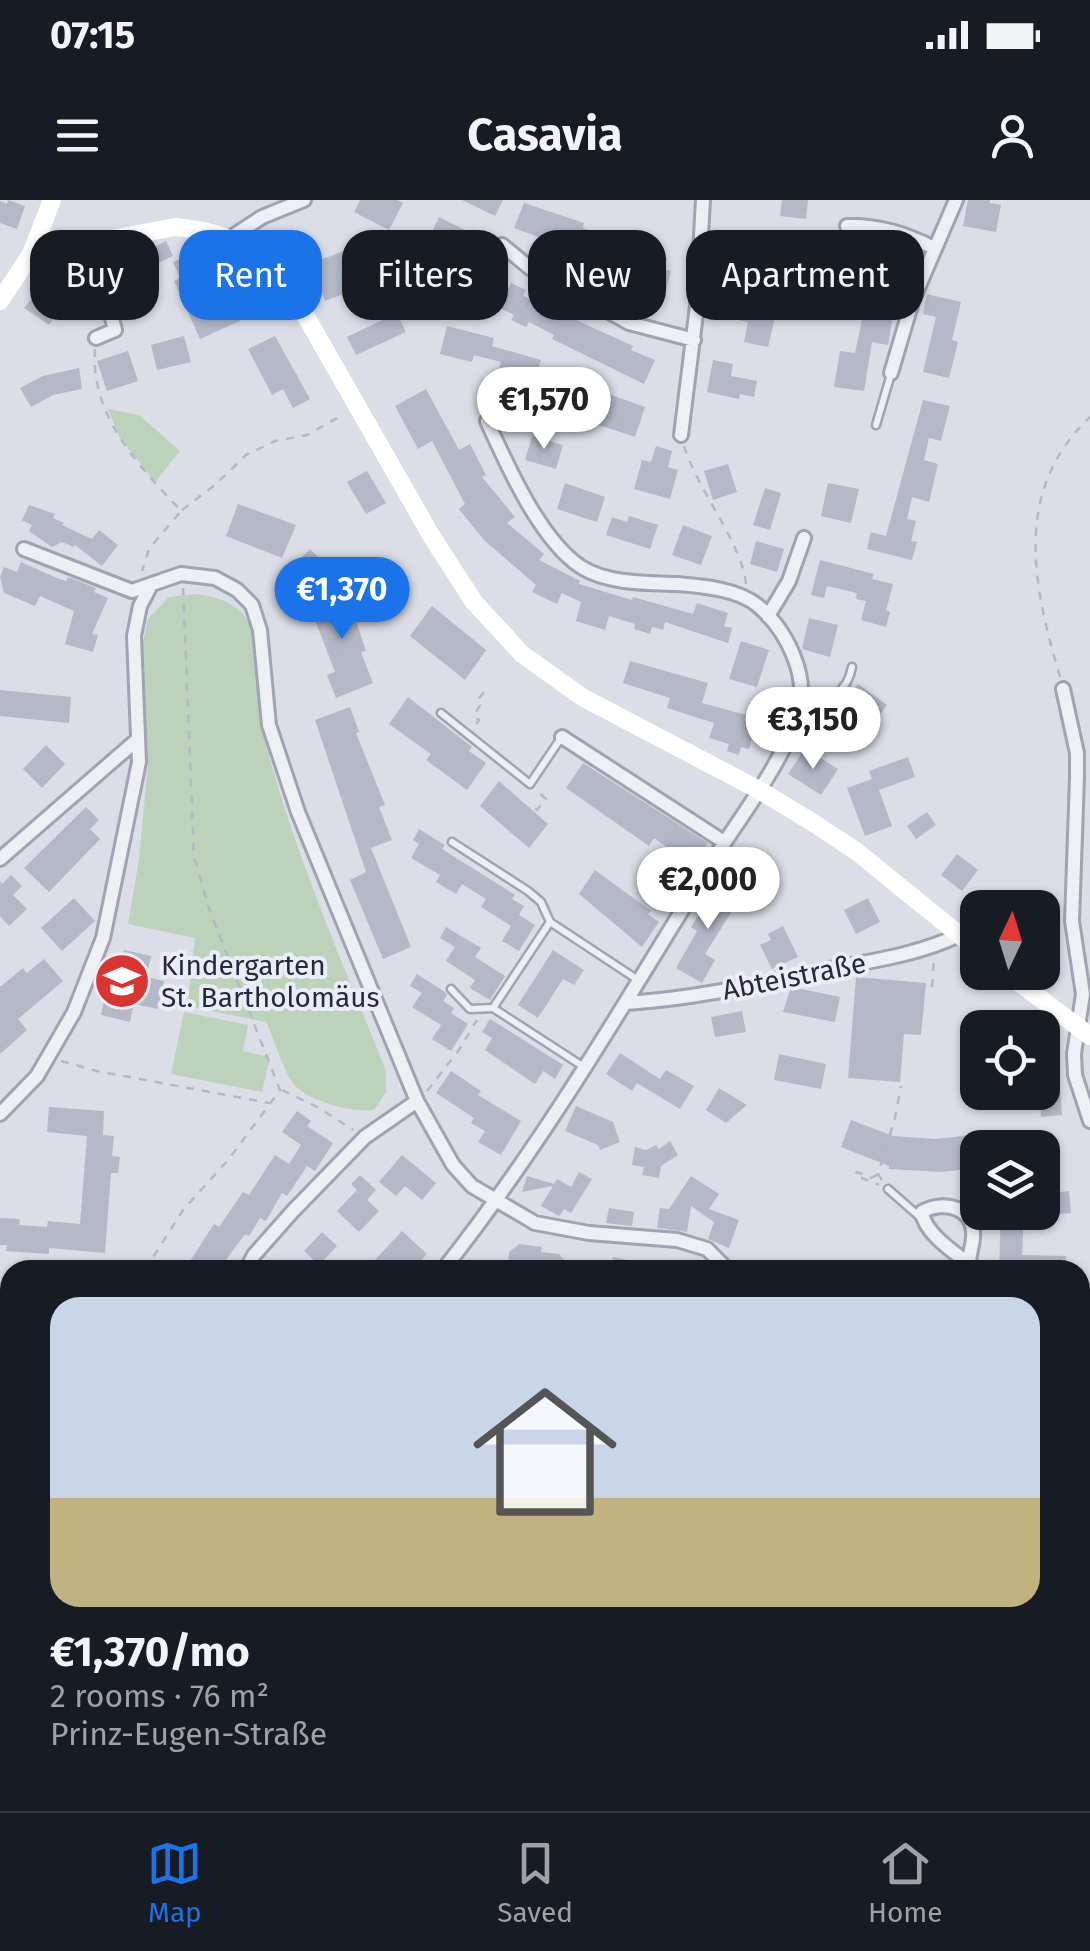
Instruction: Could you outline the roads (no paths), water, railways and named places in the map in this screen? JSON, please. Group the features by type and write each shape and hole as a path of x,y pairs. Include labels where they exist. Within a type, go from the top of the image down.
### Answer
{"street":[{"path":"40,230 52,200"},
{"path":"243,230 304,200"},
{"path":"681,435 694,340 702,200"},
{"path":"891,372 912,302 956,200"},
{"path":"848,226 904,234 934,248"},
{"path":"158,230 201,230"},
{"path":"508,250 530,268 629,323 694,340"},
{"path":"0,301 30,256"},
{"path":"96,338 115,330 112,320"},
{"path":"308,320 432,537 474,602 522,654 582,698 759,790 856,852 959,935"},
{"path":"451,1260 497,1203 759,790 798,714 800,700 800,679 786,639 768,616 742,597 690,585 625,581 582,568 552,539 487,421"},
{"path":"768,616 789,582 804,538"},
{"path":"24,549 132,591 182,574 215,578 237,590 252,605 260,630 269,725 298,812 417,1101 453,1165 472,1186 535,1223 566,1230 676,1240 707,1249 718,1260"},
{"path":"0,1114 37,1076 74,1012 103,938 139,762 134,636 140,606 150,587"},
{"path":"1064,689 1077,753 1072,921 1085,1032 1074,1054 1075,1075 1090,1121"},
{"path":"562,737 724,842"},
{"path":"0,860 138,738"},
{"name":"Abteistraße","path":"626,1002 675,1000 936,946 959,935"},
{"path":"1029,990 1085,1032"},
{"path":"251,1260 365,1137 417,1101"},
{"path":"963,1260 922,1219 922,1212 946,1204 960,1210 974,1235 970,1260"}],"lane":[{"path":"876,425 891,372"},
{"path":"800,700 819,701 837,694 850,679 852,666"},
{"path":"442,713 530,784 562,737"},
{"path":"452,842 541,902 550,922 639,981"},
{"path":"493,1008 550,922"},
{"path":"450,989 470,1009 493,1008 584,1067"},
{"path":"888,1188 922,1219"}],"place":[{"name":"Kindergarten St. Bartholomäus","path":"122,981"}]}
